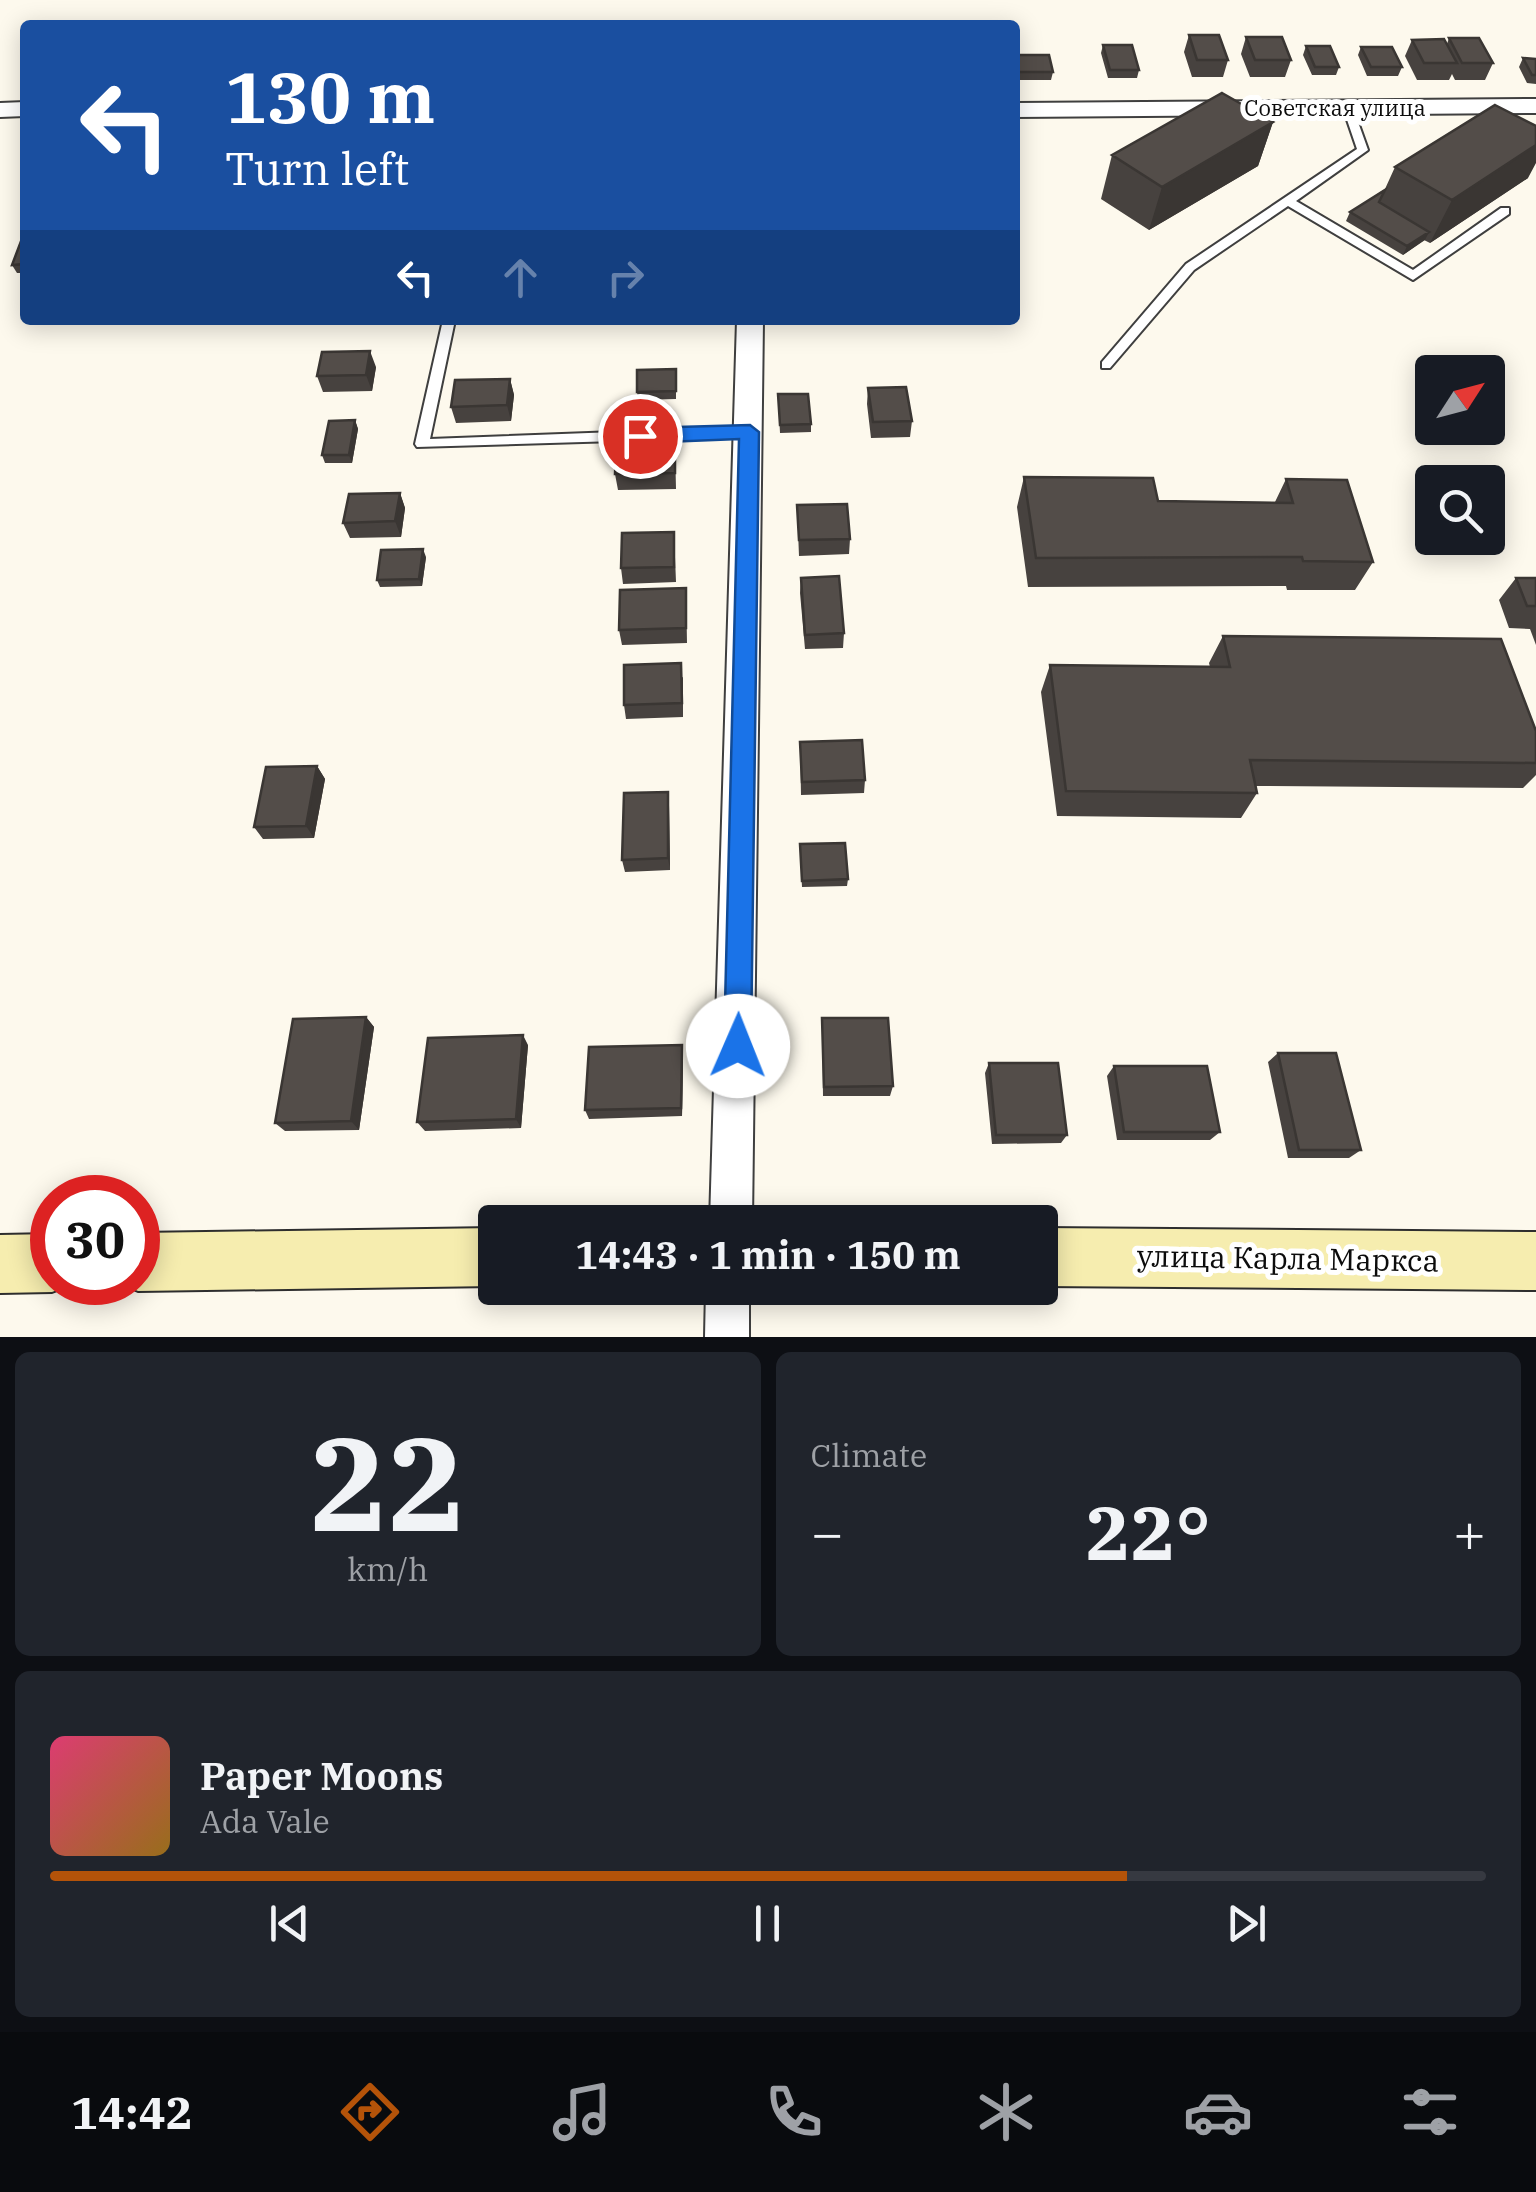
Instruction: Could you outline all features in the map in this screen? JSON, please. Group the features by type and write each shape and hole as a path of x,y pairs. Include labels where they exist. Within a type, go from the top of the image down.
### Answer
{"main road":[{"path":"160,1262 478,1257"},
{"name":"улица Карла Маркса","path":"1058,1257 1536,1261"},
{"path":"0,1264 30,1263"}],"street":[{"name":"Советская улица","path":"1020,110 1535,108"},
{"path":"731,1205 750,325"},
{"path":"727,1337 728,1305"}],"lane":[{"path":"1106,364 1190,267 1362,150 1348,108"},
{"path":"1290,202 1413,276 1505,211"},
{"path":"448,325 422,444 750,432"}],"building":[{"path":"1189,35 1219,35 1228,60 1197,60"},
{"path":"1246,37 1282,37 1291,60 1255,60"},
{"path":"1449,38 1479,38 1493,63 1462,63"},
{"path":"1444,39 1457,63 1424,63 1412,40"},
{"path":"1103,45 1132,45 1139,70 1110,70"},
{"path":"1306,46 1330,46 1339,67 1315,67"},
{"path":"1361,47 1392,47 1402,67 1371,67"},
{"path":"1020,55 1049,55 1053,72 1020,72"},
{"path":"1523,58 1536,59 1536,75 1532,75"},
{"path":"1222,93 1273,122 1162,187 1112,155"},
{"path":"1495,105 1536,126 1536,145 1452,200 1395,167"},
{"path":"1385,190 1379,202 1429,232 1407,246 1350,212"},
{"path":"20,244 20,264 12,265"},
{"path":"370,351 366,375 317,376 322,352"},
{"path":"676,369 676,391 637,392 637,370"},
{"path":"510,379 507,405 451,407 455,380"},
{"path":"906,387 912,421 873,422 868,388"},
{"path":"778,394 808,394 811,424 780,425"},
{"path":"355,420 349,455 322,455 329,421"},
{"path":"675,447 675,473 615,474 616,449"},
{"path":"1024,477 1153,478 1158,501 1293,503 1286,479 1347,480 1373,562 1303,561 1302,557 1036,558"},
{"path":"400,493 395,521 343,523 349,494"},
{"path":"847,504 850,539 799,540 797,505"},
{"path":"674,532 674,567 621,568 622,533"},
{"path":"423,549 419,579 377,580 381,550"},
{"path":"839,576 844,633 805,635 801,578"},
{"path":"1516,578 1536,578 1536,606 1527,606"},
{"path":"686,588 686,628 619,630 620,590"},
{"path":"1223,636 1501,639 1536,731 1536,763 1250,760 1257,793 1066,791 1050,665 1230,667"},
{"path":"681,663 682,703 624,705 624,665"},
{"path":"862,740 865,780 802,782 800,742"},
{"path":"317,766 306,826 254,827 266,767"},
{"path":"668,792 668,858 622,860 624,793"},
{"path":"845,843 848,879 802,881 800,844"},
{"path":"366,1017 351,1121 275,1123 293,1019"},
{"path":"822,1018 888,1018 893,1086 824,1087"},
{"path":"523,1035 516,1119 417,1122 428,1038"},
{"path":"682,1045 681,1108 585,1110 589,1047"},
{"path":"1278,1053 1336,1053 1361,1150 1299,1150"},
{"path":"989,1063 1058,1063 1067,1135 996,1135"},
{"path":"1114,1066 1207,1066 1220,1132 1124,1132"}],"route":[{"path":"640,436 750,432 738,1046"}]}
